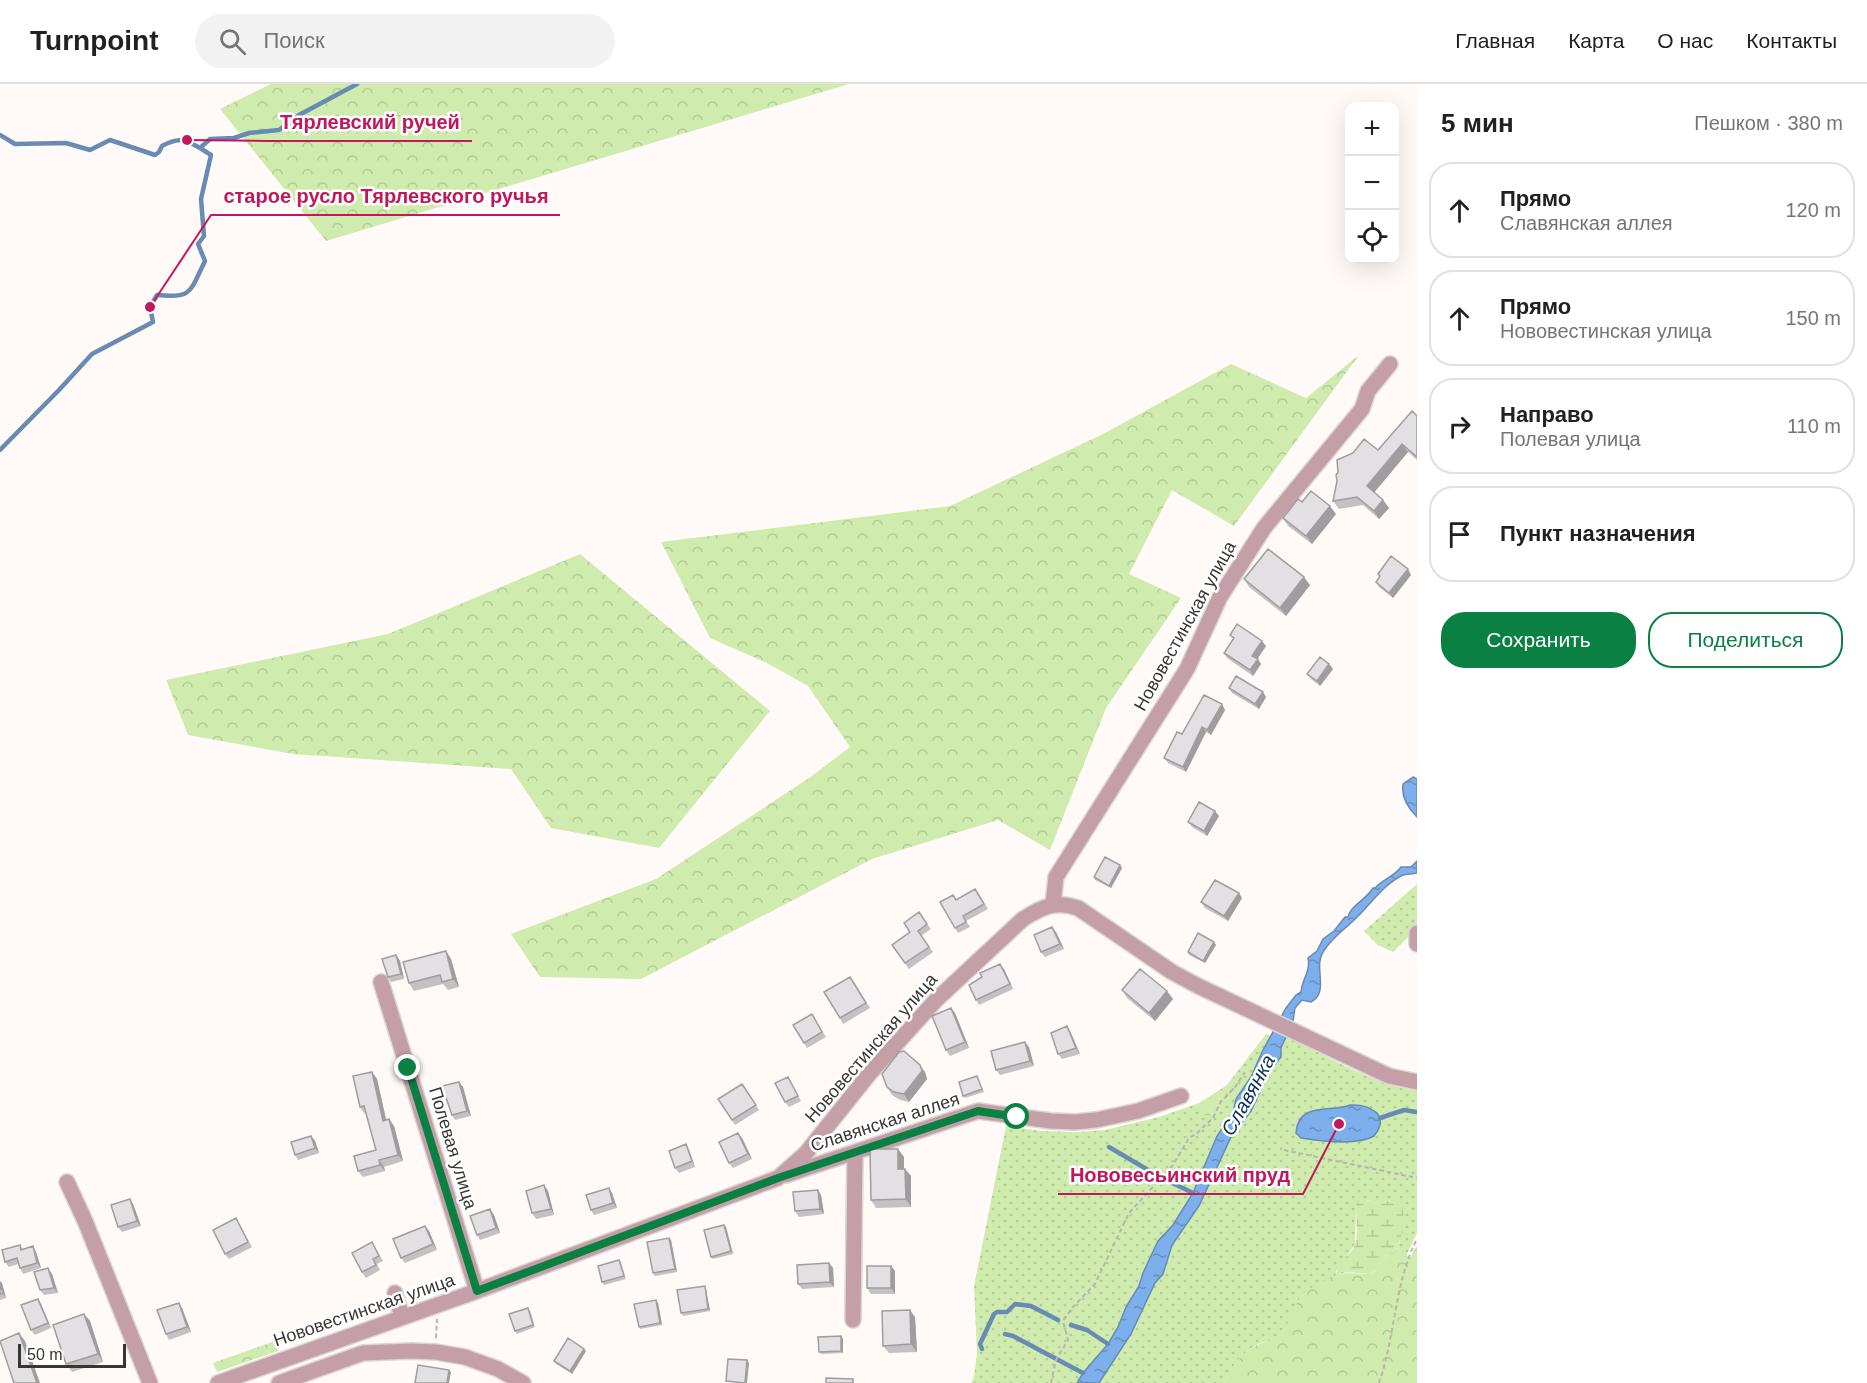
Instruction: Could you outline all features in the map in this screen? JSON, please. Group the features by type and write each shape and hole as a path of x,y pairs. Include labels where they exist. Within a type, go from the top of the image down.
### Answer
{"street":[{"name":"Нововестинская улица","path":"218,1383 477,1291 778,1178 806,1153 870,1073 936,1000 1023,920 1039,909 1053,904 1056,878 1186,669 1220,597 1264,528 1362,409 1368,391 1390,364"},
{"path":"1053,904 1068,904 1078,908 1172,972 1389,1076 1417,1082"},
{"path":"1417,933 1417,944"},
{"name":"Полевая улица","path":"381,982 477,1291"},
{"name":"Славянская аллея","path":"778,1178 978,1111 1076,1122 1138,1111 1181,1096"},
{"path":"853,1320 855,1152"},
{"path":"67,1182 150,1383"},
{"path":"395,1293 402,1317"},
{"path":"352,1335 363,1353"},
{"path":"279,1383 363,1353 436,1352 465,1357 498,1369 523,1383"},
{"path":"267,1365 273,1383"}],"path":[{"path":"1051,1383 1056,1360 1068,1340 1063,1322 1072,1308 1095,1284 1129,1213 1173,1165 1189,1138 1213,1118 1220,1102 1235,1087 1245,1072"},
{"path":"1284,1150 1417,1178"},
{"path":"1379,1383 1407,1262 1417,1239"},
{"path":"436,1352 438,1305"}],"green space":[{"path":"271,84 849,84 326,241 220,109"},
{"path":"1359,355 1234,526 1172,490 1129,574 1181,598 1106,708 1050,850 998,820 872,859 641,979 540,977 511,934 656,879 809,778 850,747 808,686 767,663 710,638 661,542 950,506 1103,434 1231,364 1306,398"},
{"path":"580,554 770,711 659,848 551,828 511,769 293,754 188,735 166,680 388,634"},
{"path":"1417,884 1417,930 1393,952 1378,945 1364,931"},
{"path":"1266,1034 1271,1036 1251,1077 1236,1099 1230,1118 1217,1136 1193,1193 1173,1225 1154,1248 1139,1286 1108,1344 1077,1383 971,1383 977,1353 974,1286 1006,1126 1041,1131 1105,1130 1159,1117 1199,1103 1198,1106 1213,1114 1220,1098 1218,1091 1227,1085"},
{"path":"1286,1036 1366,1076 1417,1091 1417,1233 1406,1256 1395,1252 1400,1241 1390,1200 1378,1204 1367,1200 1356,1206 1355,1244 1336,1271 1337,1275 1306,1292 1298,1301 1280,1335 1247,1351 1234,1366 1225,1383 1099,1383 1131,1334 1155,1283 1163,1274 1172,1245 1199,1206 1232,1135 1251,1111 1270,1070 1280,1058","holes":["1350,1105 1367,1107 1378,1115 1380,1125 1374,1136 1367,1139 1348,1142 1328,1141 1301,1138 1296,1133 1298,1123 1309,1112"]},
{"path":"1218,1091 1220,1096 1215,1112 1209,1116 1202,1114 1198,1107 1199,1103"},
{"path":"1363,1199 1378,1204 1390,1200 1400,1203 1404,1221 1400,1240 1395,1252 1386,1255 1377,1269 1369,1274 1347,1272 1337,1275 1339,1266 1356,1241 1356,1206 1358,1201"},
{"path":"1417,1245 1417,1383 1225,1383 1242,1356 1257,1345 1281,1333 1298,1301 1311,1288 1340,1274 1371,1273 1389,1253 1398,1252 1411,1257"},
{"path":"275,1341 278,1351 217,1372 213,1363"}],"water":[{"path":"1413,777 1417,779 1417,817 1408,806 1403,793 1403,784"},
{"name":"Славянка","path":"1417,861 1417,873 1403,875 1389,884 1323,952 1320,958 1321,986 1317,998 1311,1002 1302,1000 1295,1008 1293,1021 1281,1048 1281,1057 1270,1070 1251,1111 1232,1135 1199,1206 1172,1245 1163,1274 1155,1283 1131,1334 1099,1383 1077,1383 1108,1344 1139,1286 1158,1241 1173,1225 1193,1193 1217,1136 1233,1112 1236,1099 1251,1077 1286,1008 1301,992 1308,967 1308,958 1317,951 1323,939 1334,931 1345,917 1348,917 1352,909 1373,888 1396,873 1401,867 1411,867"},
{"path":"1350,1105 1365,1106 1376,1112 1380,1122 1379,1129 1374,1136 1358,1141 1338,1142 1301,1138 1296,1133 1298,1123 1309,1112"}],"building":[{"path":"1412,411 1417,416 1417,457 1402,444 1367,486 1383,500 1374,511 1357,497 1333,501 1338,472 1337,460 1353,453 1364,439 1378,450"},
{"path":"1311,491 1330,506 1306,536 1283,518 1298,499 1302,502"},
{"path":"1268,549 1304,577 1280,608 1244,579"},
{"path":"1391,556 1408,569 1389,593 1376,582 1380,576 1378,574"},
{"path":"1237,624 1262,641 1252,656 1258,659 1250,670 1224,653 1234,638 1230,635"},
{"path":"1320,657 1329,664 1317,681 1307,674"},
{"path":"1236,676 1263,692 1255,704 1229,688"},
{"path":"1204,695 1222,704 1207,730 1202,727 1183,767 1164,758 1177,732 1182,734"},
{"path":"1199,802 1215,811 1204,831 1188,822"},
{"path":"1105,857 1120,865 1109,886 1094,877"},
{"path":"1215,880 1239,893 1224,916 1201,902"},
{"path":"975,889 984,904 963,916 966,922 955,928 940,902 953,895 956,900"},
{"path":"919,912 927,924 918,931 929,947 905,963 892,945 910,932 904,923"},
{"path":"1052,927 1060,944 1041,952 1034,935"},
{"path":"1198,933 1214,942 1203,961 1188,952"},
{"path":"446,951 453,979 442,982 440,975 409,983 403,962"},
{"path":"396,955 401,974 388,977 382,959"},
{"path":"1000,964 1010,984 976,1000 969,985 982,977 980,973"},
{"path":"1140,969 1167,991 1149,1013 1122,990"},
{"path":"850,977 866,1003 840,1018 824,992"},
{"path":"951,1008 965,1042 946,1050 932,1016"},
{"path":"812,1014 822,1032 804,1043 793,1025"},
{"path":"1067,1026 1076,1048 1058,1054 1051,1033"},
{"path":"1025,1042 1030,1061 996,1070 991,1051"},
{"path":"904,1051 920,1065 922,1071 904,1094 894,1092 887,1087 882,1074 899,1052"},
{"path":"372,1072 383,1121 389,1119 398,1155 379,1160 380,1165 358,1171 354,1156 376,1150 364,1106 360,1107 353,1076"},
{"path":"977,1076 982,1089 963,1096 959,1082"},
{"path":"788,1077 798,1096 785,1102 775,1083"},
{"path":"459,1082 467,1111 452,1115 442,1086"},
{"path":"742,1084 756,1105 732,1120 718,1099"},
{"path":"738,1133 748,1154 729,1163 719,1142"},
{"path":"311,1136 315,1148 295,1155 291,1142"},
{"path":"686,1144 692,1161 675,1168 669,1151"},
{"path":"870,1149 898,1149 898,1169 905,1169 906,1199 871,1200"},
{"path":"544,1185 551,1209 532,1213 526,1191"},
{"path":"609,1188 613,1203 591,1210 586,1195"},
{"path":"818,1190 820,1209 795,1211 793,1192"},
{"path":"130,1199 137,1221 118,1227 111,1205"},
{"path":"490,1209 496,1228 477,1235 470,1216"},
{"path":"236,1218 248,1242 225,1254 213,1230"},
{"path":"724,1225 731,1251 711,1257 704,1230"},
{"path":"425,1226 433,1244 401,1258 393,1239"},
{"path":"669,1238 675,1269 653,1273 647,1242"},
{"path":"372,1242 379,1256 373,1259 376,1265 362,1272 352,1253"},
{"path":"20,1245 21,1250 33,1246 37,1263 20,1268 17,1258 5,1262 2,1250"},
{"path":"619,1260 624,1276 602,1282 598,1266"},
{"path":"829,1263 830,1282 798,1284 797,1265"},
{"path":"867,1266 891,1266 891,1288 867,1288"},
{"path":"48,1268 54,1288 40,1290 34,1272"},
{"path":"705,1286 708,1309 681,1313 677,1290"},
{"path":"38,1299 48,1323 31,1330 21,1305"},
{"path":"656,1300 660,1323 639,1327 634,1304"},
{"path":"179,1303 187,1327 166,1334 157,1310"},
{"path":"528,1308 533,1325 515,1331 509,1314"},
{"path":"910,1310 911,1344 883,1346 882,1311"},
{"path":"84,1314 98,1354 66,1364 53,1325"},
{"path":"19,1333 37,1383 14,1383 0,1341"},
{"path":"841,1336 841,1351 819,1352 818,1337"},
{"path":"568,1338 584,1349 570,1371 554,1361"},
{"path":"728,1359 747,1360 745,1383 726,1381"},
{"path":"418,1365 449,1370 447,1383 415,1383"},
{"path":"826,1378 853,1379 853,1383 826,1383"}],"waterway":[{"path":"0,135 15,144 66,143 90,150 110,140 155,155 162,146 172,141 185,141 200,148 210,139 234,138 249,133 279,130 299,115 357,84"},
{"path":"0,450 92,354 153,322 150,307 157,295 178,296 189,291 193,286 205,261 198,244 204,236 201,199 211,155 200,148"},
{"path":"1380,1118 1404,1110 1417,1112"},
{"path":"1109,1147 1160,1177 1193,1193"},
{"path":"982,1349 980,1344 994,1314 1007,1312 1015,1304 1031,1306 1058,1320"},
{"path":"1071,1325 1087,1330 1108,1344"},
{"path":"1005,1334 1083,1373"}],"place":[{"name":"Тярлевский ручей","path":"187,140"},
{"name":"старое русло Тярлевского ручья","path":"150,307"},
{"name":"Нововесьинский пруд","path":"1339,1124"}],"route":[{"path":"408,1068 477,1291 778,1178 978,1111 1017,1117"}]}
